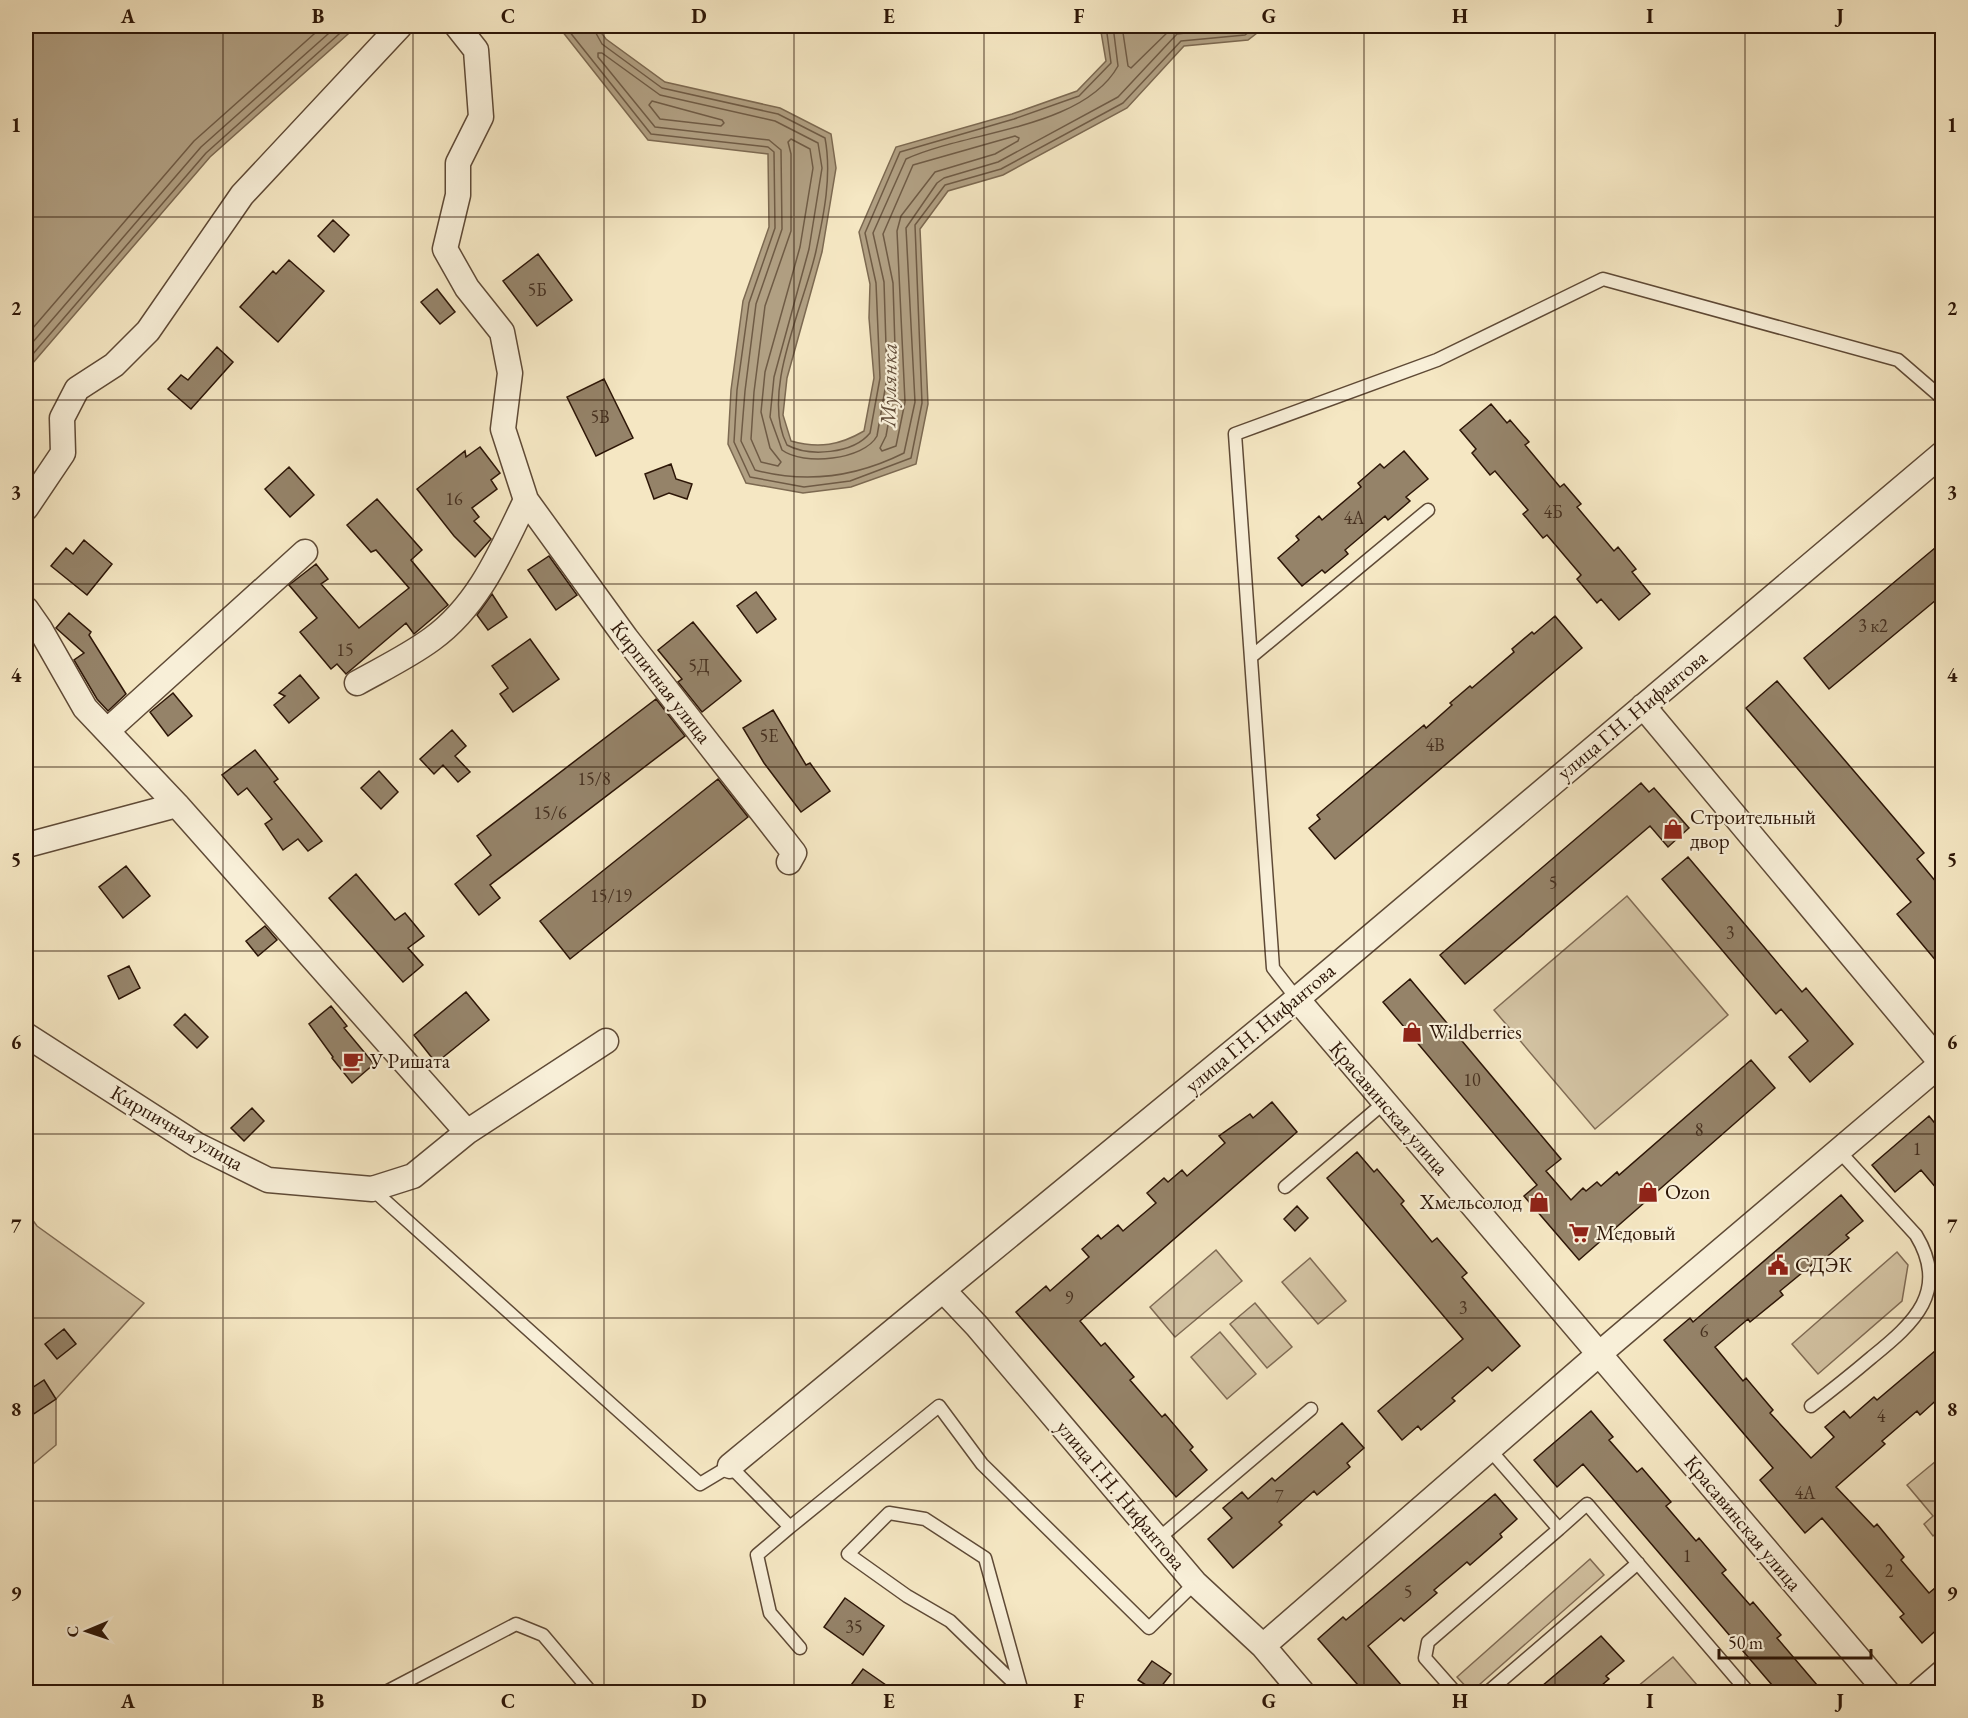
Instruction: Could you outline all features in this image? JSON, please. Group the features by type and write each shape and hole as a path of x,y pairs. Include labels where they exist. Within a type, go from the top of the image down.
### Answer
{"street":[{"path":"26,508 63,453 62,418 77,389 114,365 148,331 242,195 400,26"},
{"name":"Кирпичная улица","path":"457,26 476,50 481,117 458,163 458,195 445,249 467,288 502,332 510,373 503,429 526,501 626,638 794,853 789,862"},
{"name":"улица Г.Н. Нифантова","path":"1302,1692 1263,1647 1195,1582 977,1326 942,1290 1297,999 1942,454"},
{"path":"357,683 432,639 462,613 488,578 526,501"},
{"path":"107,731 305,552"},
{"path":"26,609 85,708 177,805 467,1132"},
{"path":"1263,1647 1599,1354 1942,1064 1643,706"},
{"path":"31,844 177,805"},
{"name":"Красавинская улица","path":"1297,999 1887,1692"},
{"name":"Кирпичная улица","path":"26,1035 197,1145 268,1180 372,1190 413,1176 467,1132 606,1041"},
{"path":"730,1466 942,1290"},
{"path":"1920,1692 1942,1673"}],"lane":[{"path":"1297,999 1273,968 1235,434 1437,360 1603,279 1898,360 1942,398"},
{"path":"1251,657 1428,510"},
{"path":"1285,1187 1385,1102"},
{"path":"1811,1407 1905,1331 1921,1312 1930,1273 1924,1248 1916,1235 1839,1151"},
{"path":"372,1190 700,1484 730,1466 790,1527"},
{"path":"800,1648 771,1613 757,1555 939,1406 982,1464 1149,1628 1195,1582"},
{"path":"1158,1539 1311,1409"},
{"path":"1490,1450 1559,1529"},
{"path":"1455,1692 1425,1658 1428,1642 1587,1504 1748,1692"},
{"path":"888,1513 925,1519 985,1558 1020,1690 950,1621 907,1596 848,1554 888,1513"},
{"path":"1488,1692 1638,1563"},
{"path":"386,1692 516,1624 543,1635 591,1692"}],"shaded area":[{"path":"1627,896 1728,1015 1595,1129 1494,1010"},
{"path":"26,1211 37,1226 144,1303 56,1399 56,1445 26,1470"},
{"path":"1216,1250 1242,1281 1175,1337 1150,1307"},
{"path":"1897,1252 1908,1265 1902,1301 1818,1374 1792,1344"},
{"path":"1310,1258 1346,1301 1318,1324 1282,1282"},
{"path":"1255,1303 1292,1347 1267,1368 1230,1324"},
{"path":"1220,1332 1256,1374 1227,1399 1191,1357"},
{"path":"1942,1456 1942,1528 1933,1536 1924,1524 1933,1516 1907,1485"},
{"path":"1590,1559 1604,1575 1471,1692 1457,1677"},
{"path":"1673,1657 1703,1692 1631,1692"}],"water":[{"path":"26,26 357,26 210,157 26,371"},
{"name":"Мулянка","path":"558,26 596,26 606,39 665,82 780,108 831,134 836,168 822,252 787,378 783,415 791,441 820,445 846,440 864,431 874,378 869,318 870,284 859,232 896,147 1012,114 1077,91 1106,61 1100,26 1266,26 1248,40 1184,46 1127,108 1003,175 948,191 920,229 928,404 916,464 851,487 803,493 746,483 728,444 731,390 743,301 769,227 768,154 648,140"}],"building":[{"path":"333,220 349,235 334,252 318,236"},
{"path":"538,254 572,300 537,326 503,281"},
{"path":"289,260 324,291 278,342 240,307 273,271 276,274"},
{"path":"437,289 455,312 440,324 421,302"},
{"path":"217,347 233,362 191,409 168,389 181,375 188,380"},
{"path":"604,379 633,438 596,456 567,397"},
{"path":"1491,404 1507,423 1510,420 1529,442 1525,445 1560,487 1564,484 1581,504 1577,507 1614,551 1618,547 1636,569 1632,572 1650,594 1619,620 1601,599 1597,603 1577,579 1581,575 1547,535 1543,538 1523,514 1528,510 1495,471 1490,475 1472,453 1476,449 1460,430"},
{"path":"480,447 500,473 491,480 497,489 472,508 479,517 474,521 491,539 475,557 454,536 417,489 465,451 466,457"},
{"path":"1404,451 1428,479 1406,497 1410,501 1388,520 1385,516 1345,550 1348,554 1325,573 1322,570 1302,586 1278,558 1299,540 1296,536 1319,516 1322,520 1361,487 1358,483 1380,464 1384,468"},
{"path":"671,464 676,479 692,484 687,499 669,493 654,499 645,474"},
{"path":"289,467 314,495 290,517 265,489"},
{"path":"377,499 422,550 411,560 448,605 414,634 406,623 346,674 337,664 331,669 300,632 317,618 289,585 316,564 328,579 321,584 359,628 409,588 376,550 371,552 347,525"},
{"path":"84,540 112,564 87,595 51,566 66,548 73,554"},
{"path":"1942,542 1942,595 1829,689 1804,658"},
{"path":"549,556 577,595 556,610 528,570"},
{"path":"756,592 776,619 757,633 737,606"},
{"path":"492,594 507,617 488,630 477,615"},
{"path":"69,613 91,632 89,635 126,694 108,711 97,699 74,660 84,653 56,628"},
{"path":"1555,616 1582,648 1335,859 1309,828 1320,819 1317,815 1424,725 1426,728 1452,705 1450,703 1470,686 1472,688 1514,652 1512,649"},
{"path":"693,622 741,681 702,712 678,682 682,679 658,650"},
{"path":"530,639 559,679 513,712 500,694 508,688 492,666"},
{"path":"300,675 319,698 289,723 274,705 285,696 279,693"},
{"path":"1777,681 1924,853 1917,859 1942,889 1942,968 1897,914 1911,902 1746,708"},
{"path":"173,693 192,716 168,736 150,712"},
{"path":"656,699 685,736 490,885 500,898 479,915 455,884 491,855 477,836"},
{"path":"773,710 806,765 810,763 830,791 801,812 764,763 743,728"},
{"path":"452,730 466,746 455,756 470,772 458,782 443,765 434,774 420,759"},
{"path":"255,750 278,779 274,782 322,841 308,851 298,839 283,850 265,824 272,819 247,788 238,795 222,775"},
{"path":"379,771 398,792 381,809 361,788"},
{"path":"718,779 748,817 570,959 540,921"},
{"path":"1641,783 1649,792 1654,788 1689,828 1668,847 1650,826 1465,984 1440,955"},
{"path":"1688,857 1802,992 1806,988 1853,1044 1810,1082 1789,1057 1808,1041 1781,1009 1776,1014 1662,879"},
{"path":"126,866 150,896 123,918 99,887"},
{"path":"356,874 395,920 405,913 424,936 408,948 423,965 403,982 329,898"},
{"path":"265,926 277,940 258,956 246,941"},
{"path":"129,966 140,988 119,999 108,976"},
{"path":"1410,979 1561,1159 1546,1171 1571,1200 1583,1188 1586,1191 1597,1182 1601,1186 1617,1172 1619,1175 1751,1060 1775,1088 1579,1260 1524,1196 1537,1185 1383,1002"},
{"path":"466,992 489,1020 436,1063 414,1035"},
{"path":"331,1006 347,1026 344,1028 374,1064 352,1083 309,1024"},
{"path":"185,1014 208,1037 197,1048 174,1025"},
{"path":"1272,1102 1297,1132 1080,1321 1101,1346 1105,1343 1134,1377 1130,1380 1162,1417 1165,1414 1193,1447 1190,1450 1207,1470 1176,1497 1016,1312 1046,1286 1050,1291 1089,1257 1082,1249 1098,1235 1101,1239 1118,1225 1123,1231 1156,1203 1147,1193 1164,1178 1168,1182 1182,1170 1187,1176 1225,1143 1219,1136 1250,1114 1253,1118"},
{"path":"252,1108 264,1121 244,1141 231,1128"},
{"path":"1929,1116 1942,1132 1942,1195 1921,1170 1895,1192 1872,1165"},
{"path":"1357,1152 1374,1172 1377,1169 1404,1201 1401,1204 1432,1242 1437,1238 1467,1273 1462,1277 1520,1346 1492,1371 1488,1367 1452,1398 1455,1401 1421,1430 1418,1426 1402,1440 1378,1411 1463,1339 1327,1178"},
{"path":"1841,1195 1863,1221 1846,1235 1849,1238 1816,1266 1814,1263 1780,1291 1783,1295 1750,1322 1748,1319 1715,1347 1743,1381 1746,1378 1773,1410 1770,1413 1811,1458 1834,1437 1825,1427 1844,1411 1850,1418 1874,1397 1877,1400 1942,1345 1942,1395 1920,1415 1917,1411 1882,1441 1885,1444 1836,1487 1874,1527 1877,1524 1904,1557 1901,1560 1929,1593 1942,1582 1942,1625 1922,1643 1900,1617 1904,1614 1822,1518 1805,1533 1760,1480 1773,1468 1664,1340 1690,1318 1693,1322"},
{"path":"1297,1206 1308,1218 1295,1231 1284,1219"},
{"path":"64,1329 76,1344 57,1359 45,1344"},
{"path":"44,1380 56,1399 26,1419 26,1392"},
{"path":"1591,1411 1613,1437 1609,1440 1637,1472 1642,1468 1671,1502 1666,1506 1696,1541 1699,1538 1726,1570 1722,1573 1750,1605 1753,1602 1781,1635 1777,1638 1823,1692 1778,1692 1583,1464 1557,1487 1534,1460"},
{"path":"1342,1423 1364,1448 1347,1463 1350,1467 1317,1495 1314,1491 1279,1522 1282,1525 1233,1568 1208,1539 1232,1518 1223,1508 1242,1492 1248,1499 1272,1478 1275,1481"},
{"path":"1495,1494 1517,1519 1500,1534 1502,1537 1470,1565 1467,1562 1434,1590 1437,1593 1404,1621 1401,1618 1368,1646 1407,1692 1364,1692 1318,1639 1343,1617 1346,1620"},
{"path":"845,1598 884,1626 863,1655 824,1627"},
{"path":"1601,1636 1624,1661 1606,1676 1609,1679 1594,1692 1535,1692"},
{"path":"1152,1661 1171,1674 1157,1692 1138,1680"},
{"path":"863,1669 896,1692 862,1692 851,1685"}],"place":[{"name":"Строительный двор","path":"1673,829"},
{"name":"Wildberries","path":"1412,1032"},
{"name":"У Ришата","path":"353,1061"},
{"name":"Ozon","path":"1648,1192"},
{"name":"Хмельсолод","path":"1539,1202"},
{"name":"Медовый","path":"1579,1233"},
{"name":"СДЭК","path":"1778,1265"}]}
